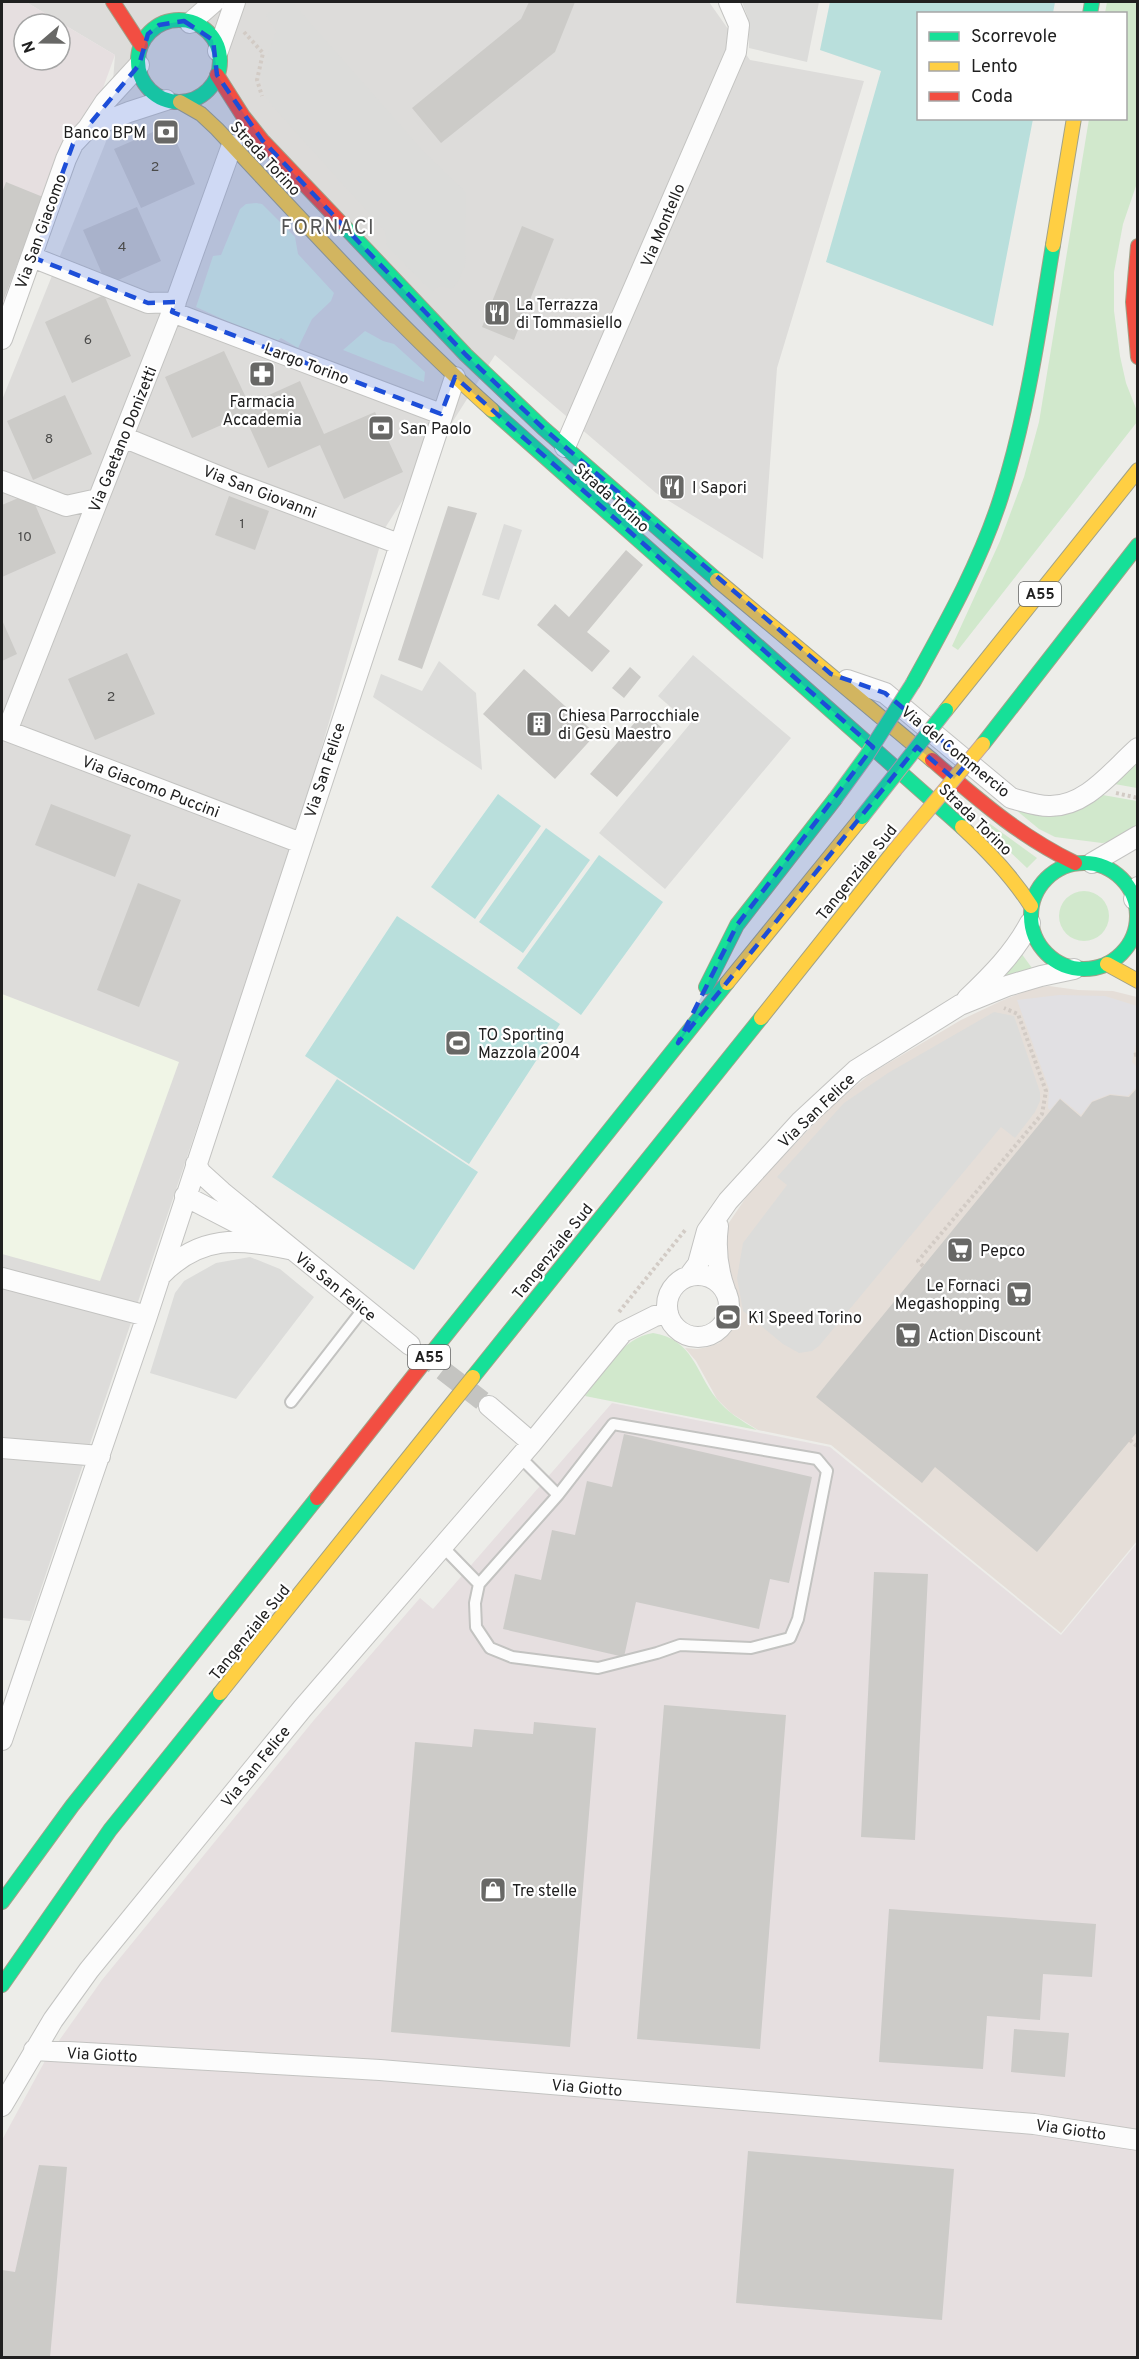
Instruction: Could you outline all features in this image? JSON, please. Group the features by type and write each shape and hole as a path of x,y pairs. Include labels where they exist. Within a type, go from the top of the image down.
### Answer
{"main road":[{"path":"113,2 141,45"},
{"path":"175,19 206,31 218,51 220,63 212,85 193,100 173,101 154,94 145,84 139,65 141,45 148,33 159,25 175,19"},
{"name":"Strada Torino","path":"217,75 243,116 262,140 466,355 565,447 688,555 1004,821 1042,847 1084,863"},
{"name":"Strada Torino","path":"173,101 201,114 358,281 455,377 973,837 1016,883 1030,914"},
{"path":"678,1043 737,925 835,799 914,683 963,592 985,541 1008,474 1030,384 1074,120"},
{"path":"1137,246 1132,291 1137,357"},
{"name":"Tangenziale Sud","path":"2,1902 72,1806 678,1043 862,817 1135,473"},
{"name":"Tangenziale Sud","path":"2,1985 110,1830 894,851 983,744 1137,545"},
{"path":"1109,581 1137,567"},
{"path":"1084,863 1108,868 1121,878 1131,891 1136,893 1137,925 1131,941 1121,955 1107,964 1091,969 1074,969 1058,963 1044,953 1035,939 1030,914 1036,890 1046,877 1060,868 1084,863"},
{"path":"1107,964 1137,981"}],"street":[{"path":"175,19 214,2"},
{"name":"Via Montello","path":"565,447 736,52 739,25 729,2"},
{"path":"218,51 234,6"},
{"name":"Via San Giacomo","path":"2,339 66,159 74,144 105,102 139,65"},
{"path":"88,128 129,111 173,101"},
{"name":"Via Gaetano Donizetti","path":"4,730 174,307 232,145"},
{"path":"32,257 148,303 174,307"},
{"name":"Largo Torino","path":"174,307 441,414"},
{"name":"Via San Felice","path":"2,1740 147,1316 455,377"},
{"name":"Via San Giovanni","path":"123,437 233,482 399,544"},
{"path":"2,481 66,506 98,499"},
{"name":"Via del Commercio","path":"831,674 885,693 1011,798 1030,803 1049,806 1067,804 1083,798 1137,748"},
{"name":"Via Giacomo Puccini","path":"4,730 301,843"},
{"path":"1084,863 1137,836"},
{"name":"Via San Felice","path":"960,1005 1011,954 1030,914"},
{"name":"Via San Felice","path":"2,2106 34,2050 89,1970 302,1709 526,1450 623,1332 656,1316 668,1313 667,1302 671,1290 679,1281 689,1276 698,1264 707,1231 728,1201 801,1121 834,1089 870,1061 960,1005 1007,986 1074,969"},
{"name":"Via San Felice","path":"196,1164 201,1173 222,1192 410,1345"},
{"name":"Via San Felice","path":"185,1196 243,1228 291,1249"},
{"path":"668,1313 673,1325 682,1333 695,1338 716,1333 728,1317 729,1299 718,1270 716,1244 719,1216"},
{"name":"Via San Felice","path":"159,1277 174,1262 184,1256 207,1245 220,1242 248,1241 291,1249"},
{"path":"689,1276 709,1276 725,1290"},
{"path":"2,1278 147,1316"},
{"path":"489,1406 526,1450"},
{"path":"2,1448 100,1456"},
{"name":"Via Giotto","path":"34,2050 380,2070 1045,2125 1137,2140"}],"lane":[{"path":"291,1402 364,1308"},
{"path":"613,1424 818,1459 826,1471 798,1619 790,1638 751,1648 680,1645 598,1668 512,1657 490,1648 476,1627 475,1603 479,1584 558,1495 613,1424"},
{"path":"526,1450 558,1495"},
{"path":"442,1546 479,1584"}],"path":[{"path":"234,6 243,17 240,28 263,53 257,80 264,100"},
{"path":"923,1266 918,1261 1042,1114 1046,1090 1018,1014 999,1005"},
{"path":"616,1315 690,1225"},
{"path":"1130,1440 1137,1447"}],"highlighted area":[{"path":"184,21 213,40 217,75 262,140 466,355 543,428 831,674 885,693 968,762 954,779 917,747 678,1043 737,925 873,747 455,377 441,414 172,312 176,302 148,303 32,257 73,144 139,65 148,34 159,25"}],"shaded area":[{"path":"2,2 26,2 43,12 12,12 12,72 72,72 72,29 115,55 84,140 2,344"},
{"path":"26,2 709,2 750,60 864,81 777,368 763,559 656,493 495,355 385,528 299,826 30,1621 2,1618 2,400 109,134 115,55 72,29 72,12 43,12"},
{"path":"281,2 292,2 425,153 466,192 465,265 457,284 451,289 439,286 432,292 387,246 385,231 265,96 261,74 276,31 266,15"},
{"path":"742,2 819,2 807,62 749,48 748,18"},
{"path":"830,2 1055,2 1053,12 917,12 917,120 1033,120 993,326 826,262 881,71 820,50"},
{"path":"504,524 522,530 499,600 482,595"},
{"path":"693,655 791,738 665,889 599,833 690,724 658,696"},
{"path":"439,661 476,693 482,770 373,697 381,674 422,691"},
{"path":"498,794 541,826 475,919 431,887"},
{"path":"546,828 590,860 523,953 479,922"},
{"path":"599,855 663,902 581,1015 517,968"},
{"path":"397,916 560,1024 469,1164 305,1056"},
{"path":"1049,986 1113,991 1137,997 1137,1541 1061,1633 831,1445 758,1430 731,1413 717,1399 696,1361 685,1348 697,1349 719,1343 728,1332 739,1312 736,1291 722,1267 726,1227 749,1193 827,1110 870,1074 961,1020 1033,988"},
{"path":"2,994 179,1062 100,1281 2,1254"},
{"path":"1059,995 1105,996 1137,1006 1137,1039 1132,1062 1137,1067 1137,1086 1128,1096 1110,1094 1092,1101 1081,1115 1060,1098 1050,1110 1048,1108 1049,1089 1017,1000"},
{"path":"994,1012 1014,1016 1040,1092 1040,1101 1035,1112 1015,1138 1001,1127 819,1346 812,1351 799,1353 783,1344 743,1311 737,1278 743,1243 787,1185 777,1177 844,1103 888,1073"},
{"path":"337,1079 478,1172 414,1270 272,1177"},
{"path":"250,1257 280,1269 314,1297 236,1399 150,1373 175,1293 184,1281 216,1263"},
{"path":"612,1403 830,1447 1061,1635 1137,1543 1137,2357 2,2358 2,2140 46,2059 102,1980 314,1720 420,1598 433,1609"}],"green space":[{"path":"1107,2 1137,2 1137,183 1123,224 1114,272 1114,311 1120,356 1126,383 1137,411 1137,422 958,650 952,646 1000,541 1024,477 1039,422 1089,120 1127,120 1127,12 1105,12"},
{"path":"246,204 262,204 295,237 298,254 334,293 331,301 312,319 298,348 281,338 275,343 196,307 213,256 221,255 240,209"},
{"path":"365,331 394,344 425,372 424,382 343,350"},
{"path":"1137,756 1137,788 1109,783"},
{"path":"1097,794 1137,801 1137,824 1133,831 1116,841 1102,843 1055,837 1039,829 1016,810 1016,807"},
{"path":"989,823 1037,858 1027,868 985,828"},
{"path":"1079,891 1089,891 1102,898 1109,911 1109,921 1102,934 1089,941 1079,941 1070,937 1063,930 1059,921 1059,911 1063,902 1070,895"},
{"path":"1021,953 1032,968 1005,977 1004,976"},
{"path":"653,1333 677,1342 692,1358 720,1403 757,1430 585,1396 622,1349 632,1341"}],"building":[{"path":"529,2 575,2 555,52 441,143 412,108 521,19"},
{"path":"169,125 195,184 141,208 114,149"},
{"path":"6,182 43,197 2,304 2,193"},
{"path":"137,207 161,261 107,285 83,230"},
{"path":"522,226 554,239 514,340 482,327"},
{"path":"104,295 131,356 72,383 45,322"},
{"path":"224,351 249,404 300,381 324,434 375,412 403,472 344,499 320,445 268,468 244,415 192,438 165,377"},
{"path":"65,395 92,454 33,480 7,421"},
{"path":"30,493 56,553 2,577 2,505"},
{"path":"229,496 269,511 255,550 215,535"},
{"path":"448,506 477,513 422,669 398,660"},
{"path":"626,550 643,565 587,632 610,651 592,672 537,625 555,604 569,617"},
{"path":"2,620 17,654 2,661"},
{"path":"127,653 155,714 95,740 68,679"},
{"path":"630,667 641,677 624,698 612,688"},
{"name":"Chiesa Parrocchiale di Gesù Maestro","path":"524,669 596,734 555,779 483,714"},
{"path":"644,712 670,735 617,797 590,774"},
{"path":"51,804 131,835 115,877 35,845"},
{"path":"138,883 181,900 139,1007 97,990"},
{"name":"Le Fornaci Megashopping","path":"1138,1087 1138,1431 1037,1552 935,1467 922,1483 816,1397 1060,1099 1081,1117 1092,1102 1110,1095 1129,1097"},
{"path":"624,1434 812,1477 789,1583 770,1579 759,1629 636,1602 624,1657 503,1629 515,1574 541,1580 552,1530 575,1535 587,1481 612,1487"},
{"path":"874,1572 928,1574 915,1840 861,1837"},
{"path":"664,1705 786,1715 760,2049 637,2039"},
{"name":"Tre stelle","path":"534,1722 596,1728 570,2047 391,2032 415,1742 472,1747 474,1729 533,1734"},
{"path":"889,1909 1096,1924 1092,1977 1043,1974 1040,2020 987,2016 983,2069 879,2062"},
{"path":"1014,2029 1069,2033 1065,2077 1011,2072"},
{"path":"748,2151 954,2169 942,2320 736,2303"},
{"path":"39,2165 67,2167 50,2358 2,2358 2,2270 15,2272"}],"tunnel":[{"path":"419,1352 489,1406"}],"traffic: fast":[{"path":"1090,12 1092,2"},
{"path":"179,20 195,24 208,32 216,45 220,61 216,77 208,90 195,98 179,102 163,98 150,90 142,77 138,61 142,45 150,32 163,24 179,20"},
{"path":"341,223 466,355 543,428 717,580"},
{"path":"913,683 973,569 1001,497 1025,404 1053,245"},
{"path":"492,410 962,827"},
{"path":"983,744 1138,545"},
{"path":"835,799 867,755 913,683"},
{"path":"862,817 946,710"},
{"path":"706,987 737,925 835,799"},
{"path":"1084,863 1104,867 1122,878 1133,896 1137,916 1133,936 1122,954 1104,965 1084,969 1064,965 1046,954 1035,936 1031,916 1035,896 1046,878 1064,867 1084,863"},
{"path":"430,1355 727,983"},
{"path":"473,1377 761,1018"},
{"path":"2,1902 72,1806 317,1498"},
{"path":"2,1985 110,1830 220,1693"}],"traffic: slow":[{"path":"180,102 201,114 217,129 386,308 492,410"},
{"path":"1053,245 1074,120"},
{"path":"946,710 1138,470"},
{"path":"717,580 932,760"},
{"path":"894,851 983,744"},
{"path":"727,983 862,817"},
{"path":"962,827 999,864 1031,906"},
{"path":"761,1018 894,851"},
{"path":"1107,964 1138,981"},
{"path":"220,1693 473,1377"}],"traffic: jam":[{"path":"113,2 141,45"},
{"path":"217,75 243,116 262,140 341,223"},
{"path":"1138,246 1133,302 1138,357"},
{"path":"932,760 1017,829 1075,863"},
{"path":"317,1498 430,1355"}],"place":[{"name":"Banco BPM","path":"166,132"},
{"name":"La Terrazza di Tommasiello","path":"497,313"},
{"name":"Farmacia Accademia","path":"262,374"},
{"name":"San Paolo","path":"381,428"},
{"name":"I Sapori","path":"672,487"},
{"name":"Chiesa Parrocchiale di Gesù Maestro","path":"539,724"},
{"name":"TO Sporting Mazzola 2004","path":"458,1043"},
{"name":"Pepco","path":"960,1250"},
{"name":"Le Fornaci Megashopping","path":"1019,1294"},
{"name":"K1 Speed Torino","path":"728,1317"},
{"name":"Action Discount","path":"908,1335"},
{"name":"Tre stelle","path":"493,1890"}],"district":[{"name":"FORNACI","path":"328,227"}]}
